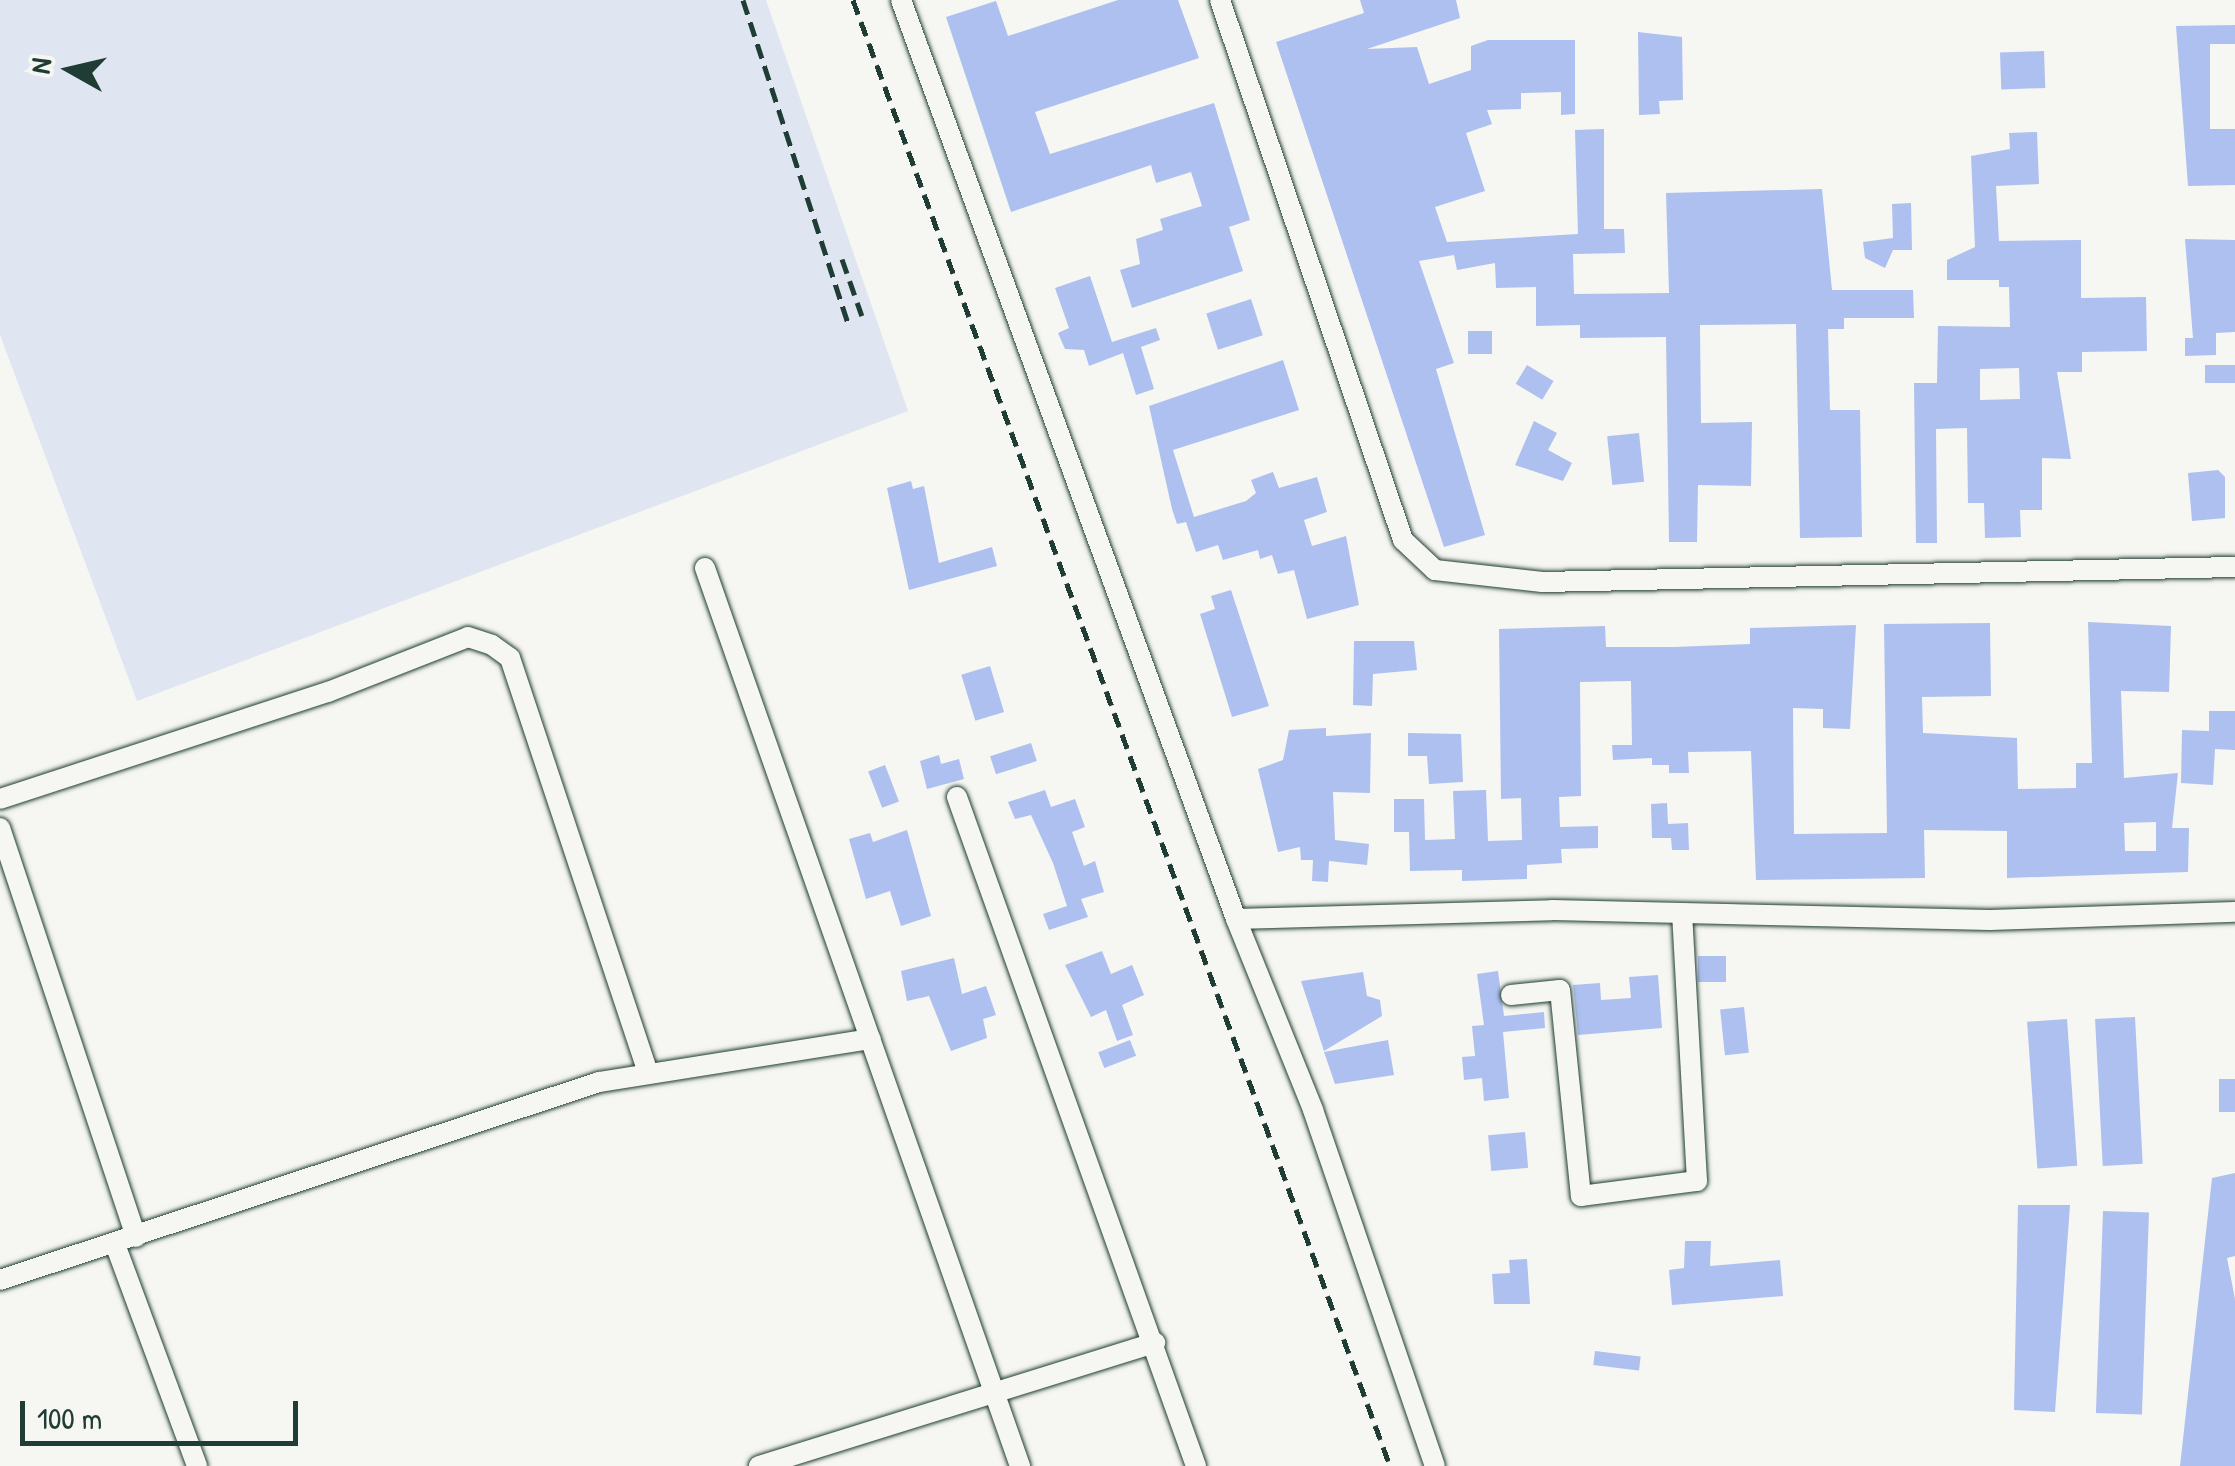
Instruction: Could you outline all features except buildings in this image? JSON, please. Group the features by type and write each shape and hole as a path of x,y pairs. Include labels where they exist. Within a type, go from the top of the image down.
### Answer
{"street":[{"path":"901,0 1236,919 1313,1110 1436,1466"},
{"path":"1220,0 1403,540 1434,570 1542,582 2235,568"},
{"path":"705,568 1020,1466"},
{"path":"0,798 328,692 468,637 492,645 510,658 648,1072"},
{"path":"957,797 1196,1466"},
{"path":"0,828 136,1237"},
{"path":"1236,919 1682,913 1990,920 2235,912"},
{"path":"1511,995 1560,990 1581,1196 1698,1181 1682,913"},
{"path":"0,1280 375,1153 648,1072 872,1040"},
{"path":"115,1244 198,1466"},
{"path":"759,1466 993,1389 1154,1343"}],"shaded area":[{"path":"0,0 766,0 908,411 137,701 0,335"}],"railway":[{"path":"743,0 848,323"},
{"path":"853,0 1390,1466"},
{"path":"842,259 862,316"}]}
